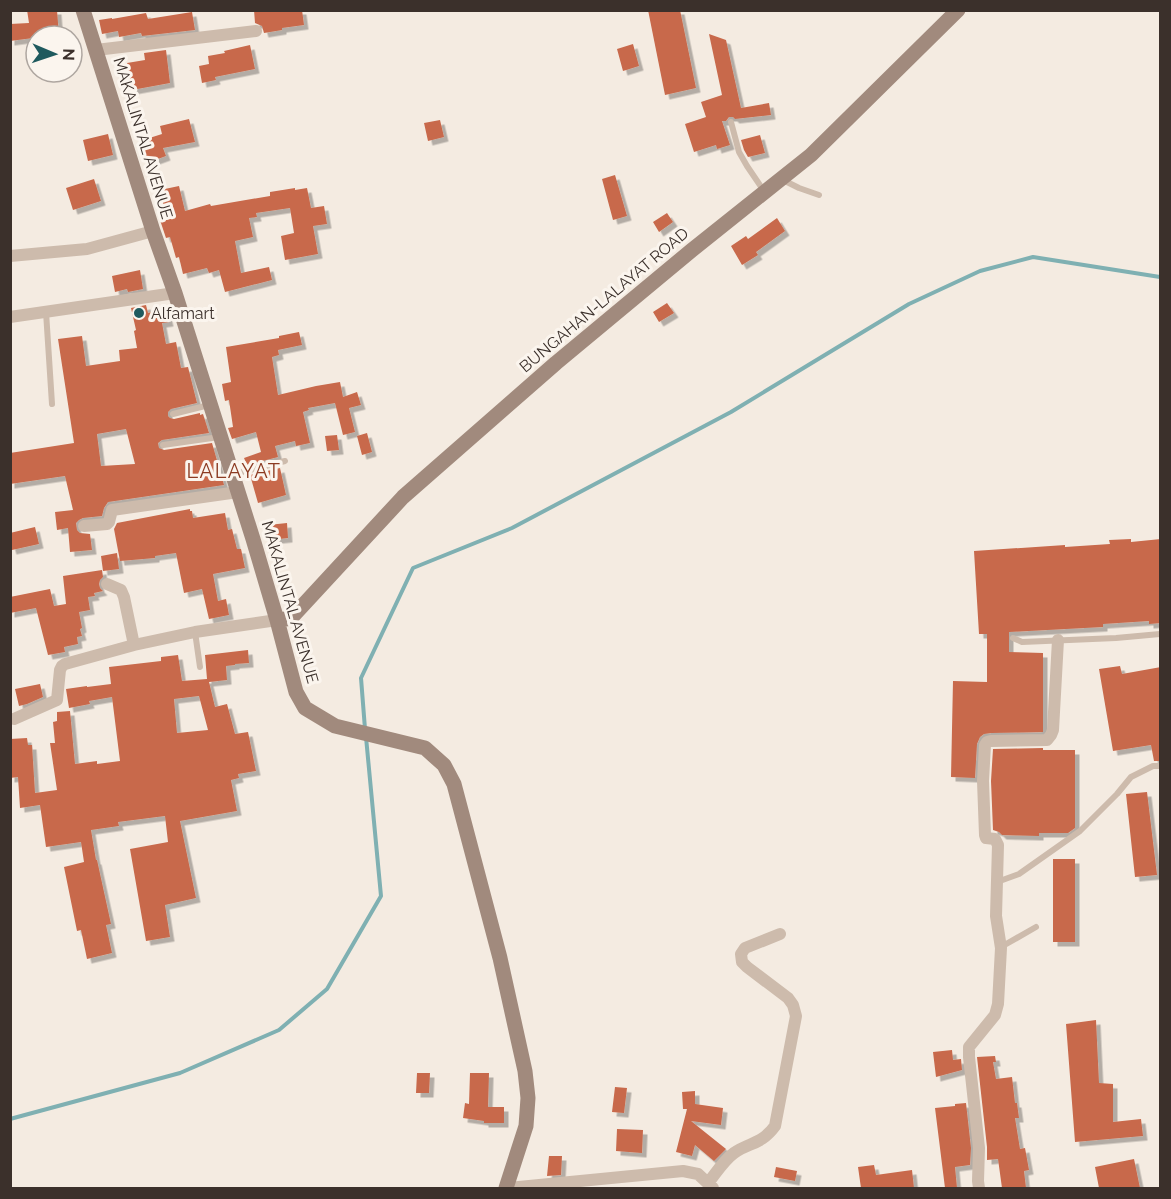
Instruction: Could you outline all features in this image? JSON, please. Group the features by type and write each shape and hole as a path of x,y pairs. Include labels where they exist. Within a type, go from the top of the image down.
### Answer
{"main road":[{"name":"MAKALINTAL AVENUE","path":"83,10 278,620 296,692 305,708 335,726 425,748 444,765 454,784 500,958 525,1071 528,1098 526,1126 507,1188"},
{"name":"BUNGAHAN-LALAYAT ROAD","path":"278,620 292,616 403,496 565,355 811,155 958,10"}],"street":[{"path":"96,50 256,31"},
{"path":"10,256 87,249 153,231"},
{"path":"10,317 175,293"},
{"path":"84,526 107,524 110,522 112,510 238,492"},
{"path":"107,584 121,590 134,645"},
{"path":"14,719 57,700 60,670 65,664 134,645 195,632 278,620"},
{"path":"979,1188 979,1148 969,1047 995,1015 998,1004 1001,948 996,916 998,845 995,839 986,838 984,835 985,745 991,741 1047,740 1051,735 1058,640"},
{"path":"507,1188 683,1171 698,1174 711,1186 730,1156 755,1144 769,1134 775,1126 796,1016 788,998 747,967 742,962 741,954 745,948 780,934"}],"lane":[{"path":"730,122 740,152 765,192"},
{"path":"781,179 819,195"},
{"path":"46,312 52,404"},
{"path":"173,414 210,404"},
{"path":"163,445 220,437"},
{"path":"232,474 285,461"},
{"path":"195,632 200,667"},
{"path":"1013,638 1022,642 1161,634"},
{"path":"996,883 1019,874 1080,831 1131,777 1153,766 1161,766"},
{"path":"1001,948 1036,927"}],"building":[{"path":"27,10 57,10 58,24 24,24 24,39 10,41 10,24 29,23"},
{"path":"254,10 302,10 304,25 264,33 262,26 255,23"},
{"path":"648,10 680,10 696,88 665,95"},
{"path":"192,12 195,30 142,36 141,33 119,37 118,31 102,34 99,20 146,13 148,19"},
{"path":"709,34 726,40 741,108 769,103 771,115 735,119 729,117 726,121 722,121 730,145 717,149 716,145 694,152 685,124 706,117 701,102 722,95"},
{"path":"633,44 639,66 623,71 617,49"},
{"path":"250,45 255,69 215,77 216,80 202,83 199,66 209,64 208,56"},
{"path":"166,50 170,83 132,90 127,63 145,60 144,53"},
{"path":"189,119 195,142 163,148 166,156 147,163 140,141 162,134 160,126"},
{"path":"440,120 444,137 428,141 424,123"},
{"path":"108,134 113,155 88,161 83,140"},
{"path":"760,135 765,153 748,157 741,140"},
{"path":"615,175 627,216 613,220 602,179"},
{"path":"94,179 101,201 73,210 66,188"},
{"path":"179,186 185,211 210,204 211,206 270,196 270,192 307,188 311,208 324,206 327,224 313,226 318,254 285,260 281,236 294,233 290,208 256,213 257,217 249,218 253,237 235,241 241,273 269,267 272,280 225,292 219,270 209,273 207,268 183,274 179,257 176,258 170,237 166,238 159,217 166,215 160,190"},
{"path":"667,213 673,222 659,232 653,222"},
{"path":"777,218 785,231 756,252 758,255 742,265 731,246 746,236 748,239"},
{"path":"140,270 143,289 115,292 112,276"},
{"path":"667,303 674,313 659,322 653,312"},
{"path":"146,305 148,313 166,309 169,322 162,323 166,344 176,342 181,368 188,367 197,403 171,409 168,416 174,419 203,414 209,433 162,440 158,443 159,448 164,450 212,443 224,485 108,502 102,516 83,518 76,523 80,533 90,534 92,550 70,552 68,528 57,530 55,512 73,510 65,476 10,484 10,453 74,443 58,339 82,336 86,366 120,361 119,350 137,348 131,308","holes":["126,429 135,464 101,466 97,434"]},
{"path":"299,332 302,345 278,350 279,355 272,357 278,395 340,382 343,397 357,392 361,405 349,408 355,432 343,435 335,403 308,408 309,410 303,412 310,443 296,446 295,441 275,446 278,457 247,465 244,458 261,452 256,432 232,439 228,428 233,427 229,400 225,401 222,384 231,382 226,347 279,338 279,336"},
{"path":"367,433 372,452 362,455 357,436"},
{"path":"337,435 339,450 327,451 325,436"},
{"path":"280,468 286,495 258,503 250,475"},
{"path":"190,509 193,518 225,513 228,530 232,529 237,549 241,549 245,568 213,574 218,601 226,599 229,615 209,619 202,589 184,593 176,553 155,556 155,558 120,561 114,529 117,523"},
{"path":"287,523 288,538 269,540 268,525"},
{"path":"35,527 39,544 12,550 10,533"},
{"path":"1131,539 1131,542 1161,539 1161,623 1149,624 1149,621 1103,624 1103,627 1009,632 1009,652 1043,653 1043,732 984,734 977,744 975,778 951,777 953,681 987,682 987,634 979,634 974,551 1110,544 1109,540"},
{"path":"117,553 119,569 103,571 101,556"},
{"path":"102,570 103,577 99,584 103,591 88,597 90,610 79,612 82,636 77,637 78,644 64,647 65,652 48,655 36,608 10,613 10,597 50,589 54,606 66,604 63,576"},
{"path":"248,650 249,663 226,666 227,680 209,682 215,707 227,704 235,734 248,732 256,771 238,774 239,778 231,780 237,811 180,821 196,898 165,905 170,937 146,941 130,849 168,842 165,816 118,822 119,826 91,830 111,924 106,925 112,953 87,959 81,930 77,931 64,867 84,862 81,842 46,847 40,805 20,808 18,777 10,778 10,739 27,738 28,745 32,745 35,793 57,790 50,743 55,743 53,722 57,721 57,712 70,711 75,764 120,761 112,697 89,701 90,704 69,708 66,689 111,684 109,667 161,661 161,657 178,655 182,681 207,679 205,655","holes":["199,696 208,730 177,733 174,699"]},
{"path":"1120,666 1122,674 1161,667 1161,761 1154,761 1151,745 1113,751 1099,669"},
{"path":"40,684 43,697 19,706 15,689"},
{"path":"1043,748 1043,750 1075,750 1075,828 1068,833 1039,833 1039,836 1002,835 993,830 991,781 993,749"},
{"path":"1147,792 1157,875 1135,877 1126,794"},
{"path":"1053,859 1075,859 1075,942 1053,942"},
{"path":"1096,1020 1099,1083 1113,1084 1113,1122 1141,1119 1143,1136 1075,1142 1066,1024"},
{"path":"952,1050 953,1060 961,1059 962,1070 936,1077 933,1052"},
{"path":"995,1056 996,1062 993,1062 996,1079 1012,1077 1019,1118 1015,1118 1020,1149 1025,1148 1029,1170 1024,1171 1026,1188 1002,1188 998,1159 987,1160 977,1057"},
{"path":"417,1073 430,1073 429,1093 416,1093"},
{"path":"470,1073 489,1073 488,1107 504,1107 504,1123 484,1123 484,1121 463,1118 465,1103 469,1104"},
{"path":"615,1087 627,1088 624,1113 612,1112"},
{"path":"695,1091 695,1104 723,1108 721,1125 691,1121 726,1149 714,1161 695,1145 692,1156 676,1152 687,1109 683,1109 682,1092"},
{"path":"966,1103 971,1148 970,1165 955,1167 957,1188 945,1188 935,1108"},
{"path":"617,1129 643,1130 642,1153 616,1151"},
{"path":"549,1156 562,1156 561,1175 547,1176"},
{"path":"1134,1159 1140,1188 1099,1188 1095,1167"},
{"path":"874,1165 876,1175 912,1170 914,1188 861,1188 858,1167"},
{"path":"776,1167 797,1171 795,1181 774,1177"}],"waterway":[{"path":"365,729 361,678 413,568 512,528 731,412 909,304 980,271 1033,257 1160,277"},
{"path":"10,1119 180,1073 279,1030 327,989 381,896 366,737"}],"place":[{"name":"Alfamart","path":"139,313"}],"district":[{"name":"LALAYAT","path":"234,471"}]}
